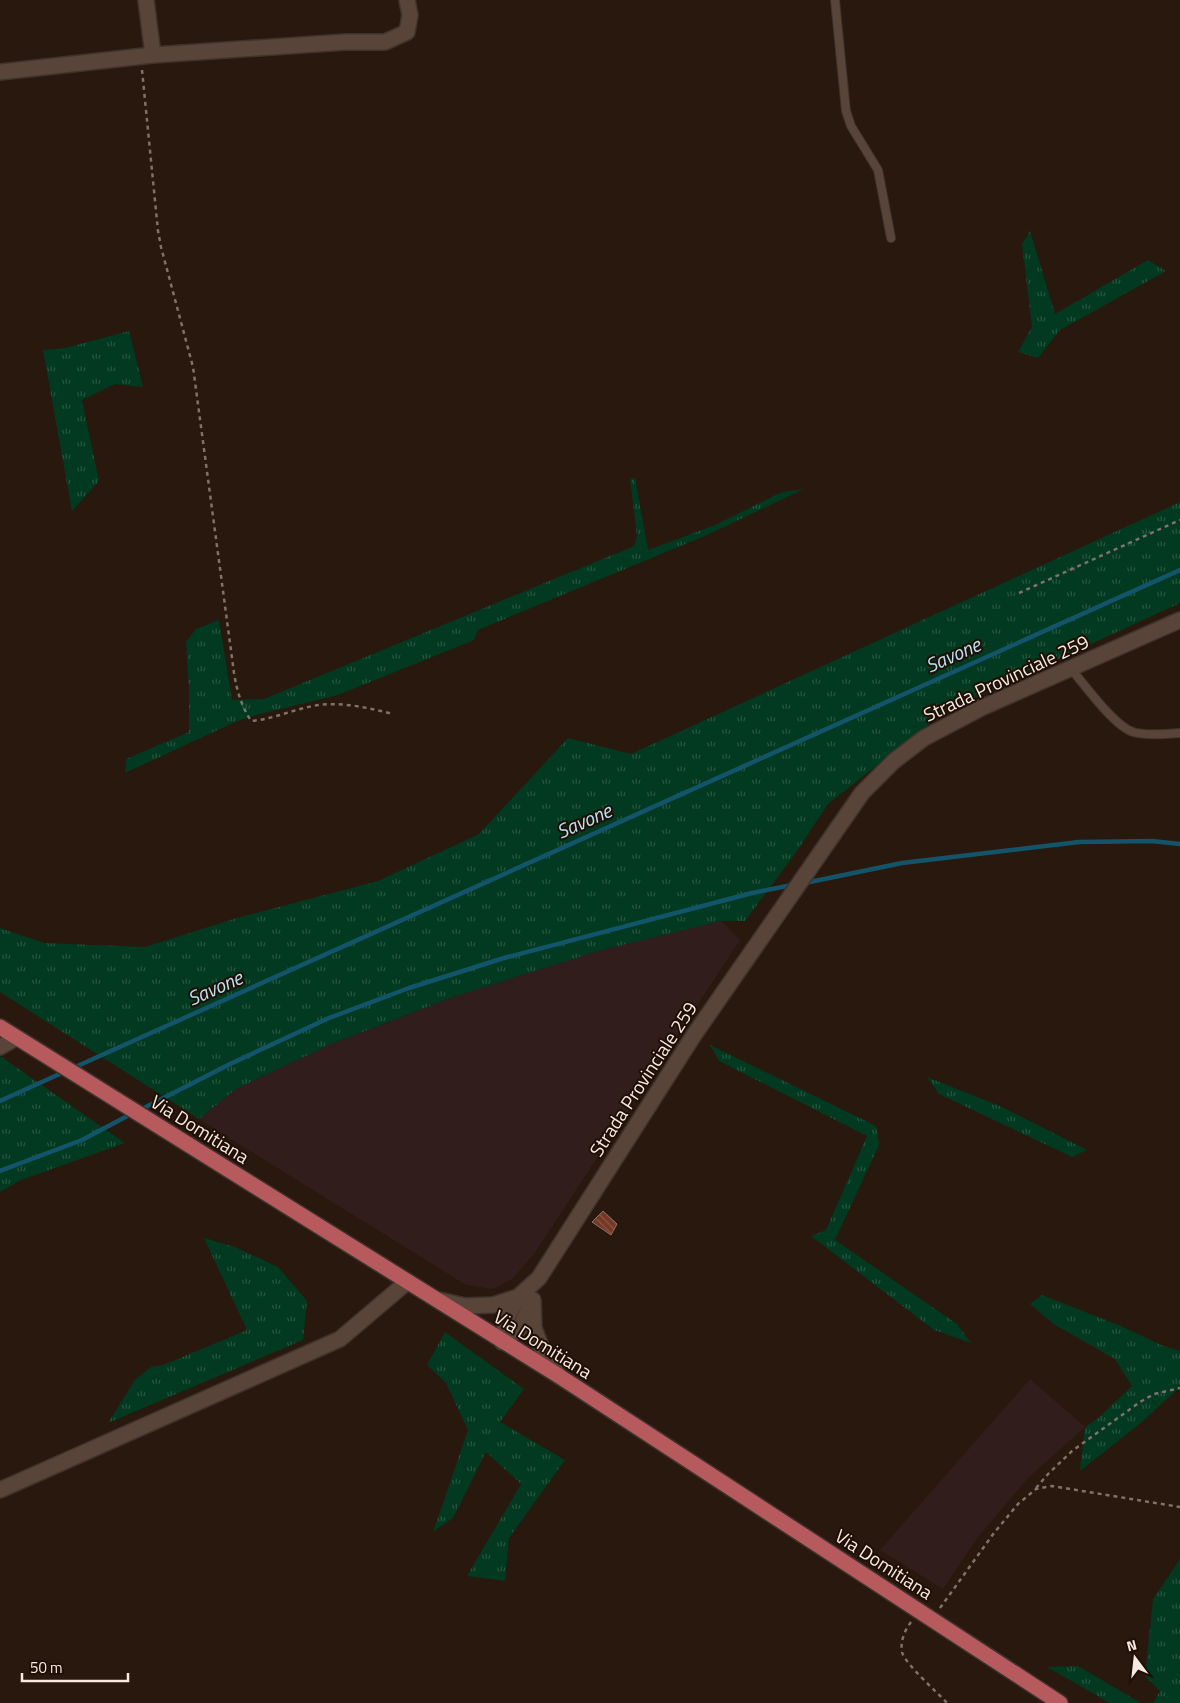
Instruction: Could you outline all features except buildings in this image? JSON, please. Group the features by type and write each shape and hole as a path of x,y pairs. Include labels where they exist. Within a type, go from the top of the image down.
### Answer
{"main road":[{"name":"Via Domitiana","path":"0,1027 559,1376 1060,1703"}],"street":[{"path":"146,0 147,55"},
{"path":"0,72 147,55 346,42 385,42 407,32 410,15 407,0"},
{"name":"Strada Provinciale 259","path":"502,1342 506,1320 526,1298 694,1034 862,792 901,756 924,738 981,708 1180,620"},
{"path":"0,1047 16,1038"},
{"path":"0,1490 340,1339 407,1282"},
{"path":"526,1298 543,1352 559,1376"},
{"name":"Strada Provinciale 259","path":"434,1299 465,1306 484,1306 526,1298"}],"lane":[{"path":"835,0 846,111 851,126 878,170 891,238"},
{"path":"1071,669 1111,717 1133,732 1160,735 1180,733"}],"path":[{"path":"147,55 158,231 193,367 236,690 243,708 251,721 264,720 286,712 320,705 357,706 393,714"},
{"path":"1019,593 1180,520"},
{"path":"932,1620 994,1533 1018,1504 1036,1489 1048,1473 1072,1451 1140,1402 1154,1394 1180,1388"},
{"path":"1036,1489 1052,1486 1180,1507"},
{"path":"918,1611 904,1632 902,1651 908,1664 947,1703"}],"shaded area":[{"path":"721,921 740,940 534,1254 512,1279 493,1289 466,1285 199,1119 236,1089 329,1045 450,998 598,951"},
{"path":"1030,1379 1085,1427 1028,1478 978,1537 943,1589 880,1550"}],"green space":[{"path":"1030,231 1055,314 1148,260 1166,271 1060,330 1038,358 1018,352 1032,327 1022,244"},
{"path":"129,331 143,387 115,384 82,400 99,481 72,511 43,350 65,348"},
{"path":"635,478 648,550 715,525 782,492 804,489 707,535 478,630 474,640 338,695 235,722 125,773 126,759 189,732 186,642 196,629 219,620 232,700 264,699 634,546 637,536 630,479"},
{"path":"1180,502 1180,603 946,711 828,804 795,854 745,921 721,921 598,951 450,998 329,1045 236,1089 199,1119 0,992 0,928 44,943 145,947 237,918 378,881 479,834 568,738 631,754"},
{"path":"710,1045 876,1126 879,1145 835,1240 957,1324 971,1343 934,1330 811,1236 826,1230 867,1136 719,1061"},
{"path":"0,1056 125,1143 21,1180 0,1192"},
{"path":"927,1077 1002,1107 1087,1150 1072,1157 939,1094"},
{"path":"204,1238 235,1247 278,1267 307,1301 303,1340 108,1423 135,1380 151,1367 163,1365 247,1330"},
{"path":"1042,1295 1121,1326 1161,1345 1180,1351 1180,1387 1142,1422 1080,1471 1085,1427 1097,1419 1132,1386 1115,1359 1055,1325 1030,1304"},
{"path":"445,1332 524,1389 500,1422 565,1460 509,1538 505,1581 467,1576 521,1484 486,1452 453,1518 433,1532 468,1430 446,1383 427,1365"},
{"path":"1180,1559 1180,1703 1153,1703 1160,1691 1145,1676 1153,1599"},
{"path":"1078,1666 1141,1703 1110,1703 1047,1667"}],"waterway":[{"name":"Savone","path":"73,1068 1180,570"},
{"path":"805,883 902,863 1079,842 1152,841 1180,844"},
{"path":"140,1110 230,1064 329,1018 409,988 504,958 752,893 792,885"},
{"name":"Savone","path":"0,1101 64,1072"},
{"path":"0,1171 82,1140 133,1113"}]}
